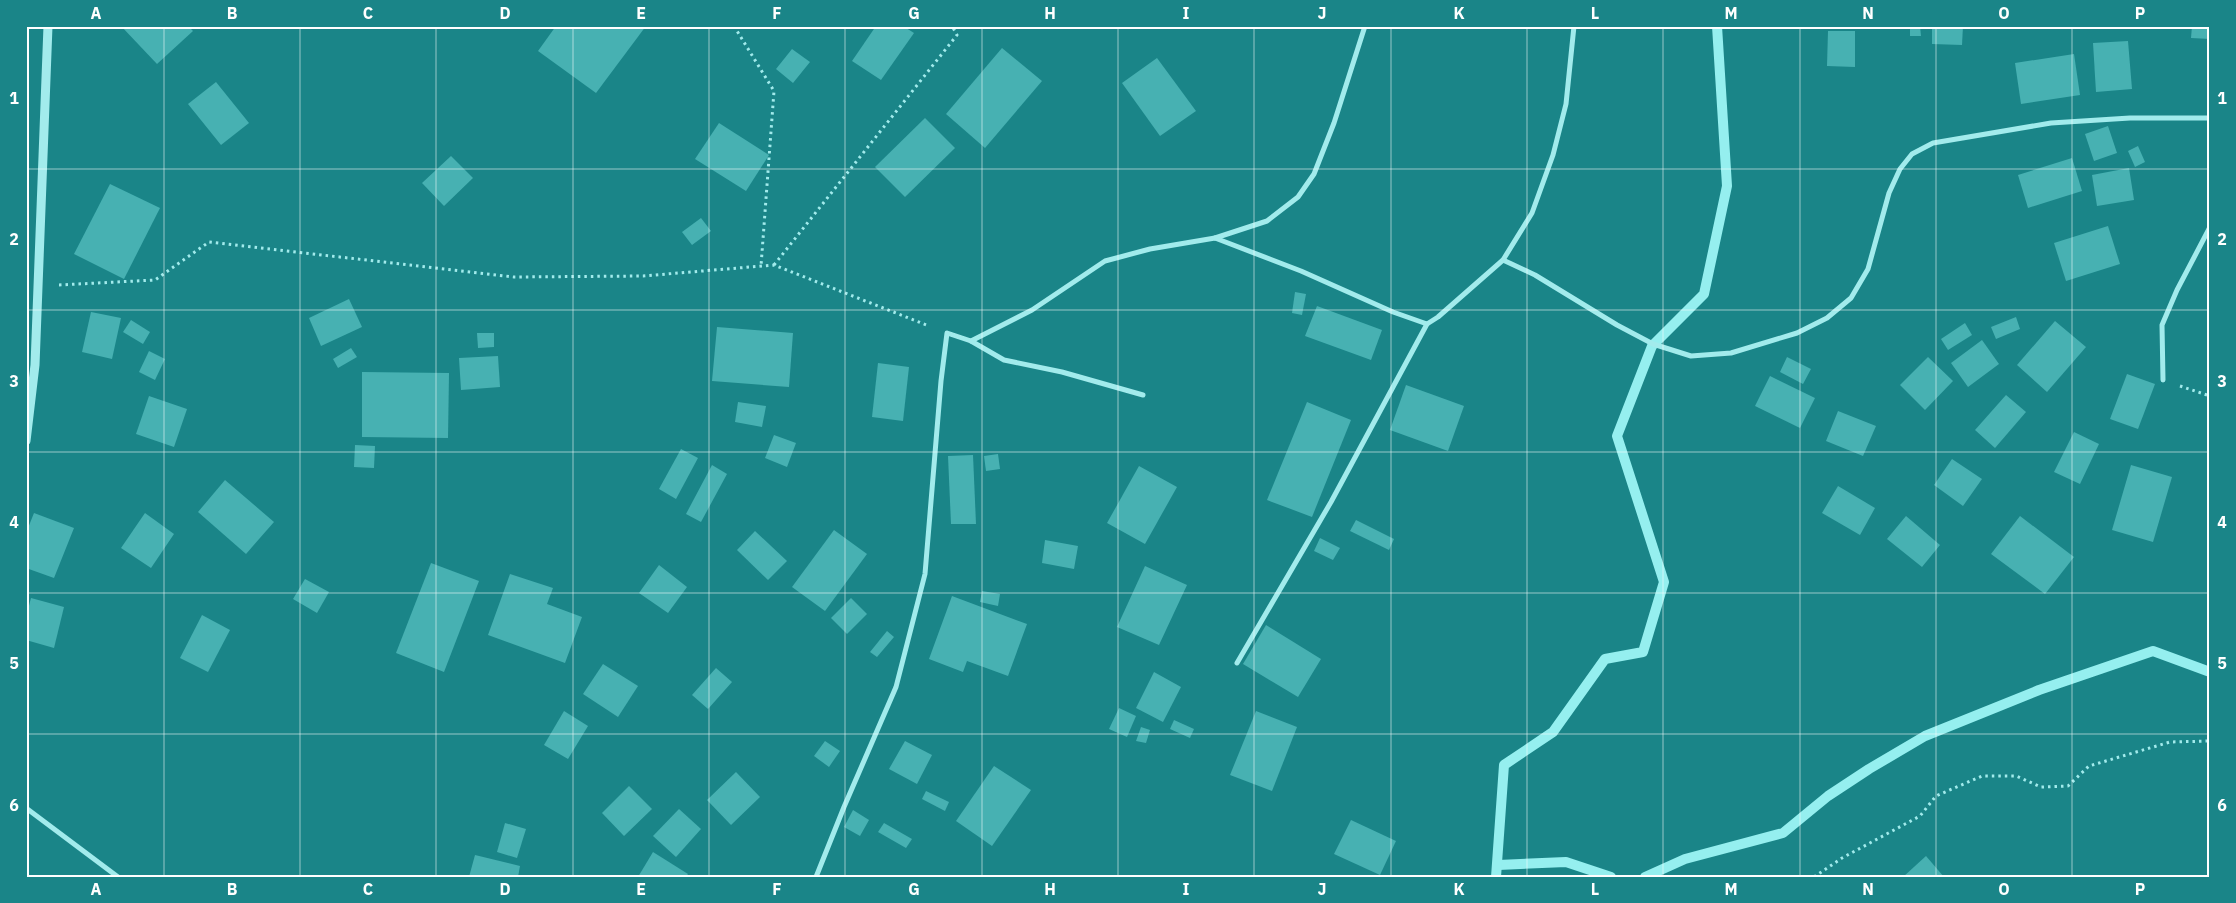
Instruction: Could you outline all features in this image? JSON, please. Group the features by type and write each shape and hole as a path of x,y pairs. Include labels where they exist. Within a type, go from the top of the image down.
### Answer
{"street":[{"path":"26,441 35,366 48,26"},
{"path":"971,341 1032,310 1105,261 1150,249 1215,238 1267,221 1298,197 1314,174 1334,123 1365,26"},
{"path":"1237,663 1332,502 1427,324 1438,317 1502,260 1532,213 1553,155 1566,104 1574,26"},
{"path":"1502,260 1535,275 1617,325 1654,344 1691,356 1731,352 1796,332 1827,318 1851,298 1868,269 1889,193 1900,169 1912,154 1933,144 2051,123 2130,118 2210,118"},
{"path":"2162,380 2162,325 2177,290 2210,227"},
{"path":"1215,238 1301,271 1393,312 1427,324"},
{"path":"816,877 844,806 896,687 924,574 947,333 971,341 1004,360 1062,372 1143,395"},
{"path":"26,808 118,877"}],"path":[{"path":"734,26 774,92 761,266"},
{"path":"774,265 957,35 952,26"},
{"path":"39,286 155,280 209,242 514,277 643,276 774,265 947,333"},
{"path":"2162,380 2210,396"},
{"path":"1814,877 1842,858 1920,816 1936,796 1982,776 2016,776 2042,788 2068,786 2089,766 2170,742 2210,741"}],"building":[{"path":"121,26 188,26 193,31 157,64"},
{"path":"556,26 646,26 596,93 538,51"},
{"path":"876,26 903,26 914,33 881,80 852,61"},
{"path":"1910,26 1920,26 1921,36 1910,36"},
{"path":"1932,26 1963,26 1962,45 1932,44"},
{"path":"2192,26 2210,26 2210,39 2191,38"},
{"path":"1828,31 1855,31 1855,67 1827,66"},
{"path":"2128,41 2132,89 2096,92 2093,43"},
{"path":"1002,48 1042,81 985,148 946,114"},
{"path":"792,49 810,62 793,83 776,69"},
{"path":"2074,54 2080,95 2021,104 2015,63"},
{"path":"1157,58 1196,111 1160,136 1122,83"},
{"path":"216,82 249,123 221,145 188,104"},
{"path":"925,118 955,148 905,197 875,167"},
{"path":"719,123 769,155 746,191 695,159"},
{"path":"2108,126 2117,153 2094,161 2085,134"},
{"path":"2138,146 2145,162 2135,167 2128,151"},
{"path":"451,156 473,178 444,206 422,183"},
{"path":"2072,158 2082,191 2028,208 2018,175"},
{"path":"2129,168 2134,200 2097,206 2092,175"},
{"path":"110,184 160,208 124,279 74,254"},
{"path":"701,218 711,231 692,245 682,232"},
{"path":"2108,226 2120,264 2066,281 2054,243"},
{"path":"1295,292 1306,294 1302,315 1292,313"},
{"path":"349,299 362,327 321,346 309,318"},
{"path":"1317,306 1382,330 1371,360 1305,336"},
{"path":"91,312 121,318 112,359 82,352"},
{"path":"2016,317 2020,329 1996,339 1991,327"},
{"path":"131,320 150,332 143,344 123,332"},
{"path":"2055,321 2086,347 2047,392 2017,365"},
{"path":"1965,323 1972,335 1948,350 1941,339"},
{"path":"717,327 793,333 789,387 712,381"},
{"path":"477,333 494,333 494,347 478,348"},
{"path":"1982,340 1999,364 1968,387 1951,363"},
{"path":"351,348 357,357 338,368 333,359"},
{"path":"149,351 165,359 155,380 139,372"},
{"path":"498,356 500,387 461,390 459,358"},
{"path":"1787,357 1811,369 1803,384 1780,372"},
{"path":"1928,357 1953,381 1925,410 1900,385"},
{"path":"878,363 909,367 903,421 872,417"},
{"path":"362,372 449,373 448,438 362,437"},
{"path":"2127,374 2155,384 2138,429 2110,419"},
{"path":"1770,376 1815,398 1800,428 1755,406"},
{"path":"1406,385 1464,406 1448,451 1390,430"},
{"path":"2006,395 2026,412 1995,448 1975,430"},
{"path":"149,396 187,409 174,447 136,434"},
{"path":"738,402 766,406 762,427 735,422"},
{"path":"1307,402 1351,420 1312,517 1267,500"},
{"path":"1838,411 1876,426 1863,456 1826,441"},
{"path":"2074,432 2099,444 2080,484 2054,472"},
{"path":"774,435 796,443 787,467 765,458"},
{"path":"355,445 375,446 374,468 354,467"},
{"path":"681,449 698,458 676,499 659,489"},
{"path":"998,454 1000,469 986,471 984,456"},
{"path":"973,455 976,524 951,524 948,456"},
{"path":"1952,459 1982,479 1963,506 1934,485"},
{"path":"712,465 727,474 701,522 686,514"},
{"path":"2131,465 2172,477 2153,542 2112,530"},
{"path":"1139,466 1177,487 1145,544 1107,523"},
{"path":"225,480 274,522 246,554 198,512"},
{"path":"1838,486 1875,508 1860,535 1822,513"},
{"path":"34,513 74,528 54,578 26,568 26,533"},
{"path":"145,513 174,534 151,568 121,548"},
{"path":"1906,516 1940,545 1922,567 1887,539"},
{"path":"2020,516 2074,557 2045,594 1991,554"},
{"path":"1356,520 1394,539 1389,550 1350,531"},
{"path":"834,530 867,554 825,611 792,587"},
{"path":"755,531 787,561 768,580 737,550"},
{"path":"1320,538 1340,548 1333,560 1314,551"},
{"path":"1045,540 1078,546 1074,569 1042,563"},
{"path":"431,563 479,581 444,672 396,653"},
{"path":"659,565 687,587 668,613 639,593"},
{"path":"1145,566 1187,585 1159,645 1117,627"},
{"path":"510,574 553,588 547,604 582,617 565,663 488,635"},
{"path":"305,579 329,592 317,613 293,599"},
{"path":"982,591 1000,594 998,606 980,602"},
{"path":"952,596 1027,624 1008,676 967,661 963,672 929,659"},
{"path":"31,598 64,607 54,648 26,640 26,617"},
{"path":"851,598 867,614 847,634 831,618"},
{"path":"202,615 230,630 208,672 180,658"},
{"path":"1266,625 1321,659 1298,697 1243,664"},
{"path":"887,631 894,637 877,657 870,652"},
{"path":"603,664 638,686 618,717 583,694"},
{"path":"716,668 732,682 708,709 692,695"},
{"path":"1154,672 1181,687 1163,722 1136,708"},
{"path":"1119,708 1136,716 1127,737 1109,729"},
{"path":"564,711 588,726 568,759 544,745"},
{"path":"1256,711 1297,727 1272,791 1230,775"},
{"path":"1174,720 1194,729 1190,738 1170,729"},
{"path":"1141,727 1150,730 1146,743 1136,741"},
{"path":"825,741 840,751 829,767 814,756"},
{"path":"905,741 932,755 917,784 889,769"},
{"path":"994,766 1031,790 992,846 956,821"},
{"path":"736,772 760,797 731,825 707,800"},
{"path":"629,786 652,809 624,836 602,813"},
{"path":"926,791 949,802 945,811 922,799"},
{"path":"679,809 701,829 676,857 653,836"},
{"path":"853,810 869,820 860,836 844,827"},
{"path":"1351,820 1396,841 1380,875 1334,854"},
{"path":"505,823 526,829 517,858 497,852"},
{"path":"884,823 912,839 906,848 878,832"},
{"path":"653,852 688,874 686,877 638,877"},
{"path":"475,855 520,866 518,877 469,877"},
{"path":"1926,856 1944,877 1903,877"}],"waterway":[{"path":"1496,877 1504,765 1553,732 1605,659 1643,652 1664,582 1617,436 1652,346 1704,294 1727,186 1717,26"},
{"path":"1645,877 1685,859 1783,833 1828,796 1925,736 2039,690 2153,651 2210,672"},
{"path":"1498,865 1566,862 1611,877"}]}
